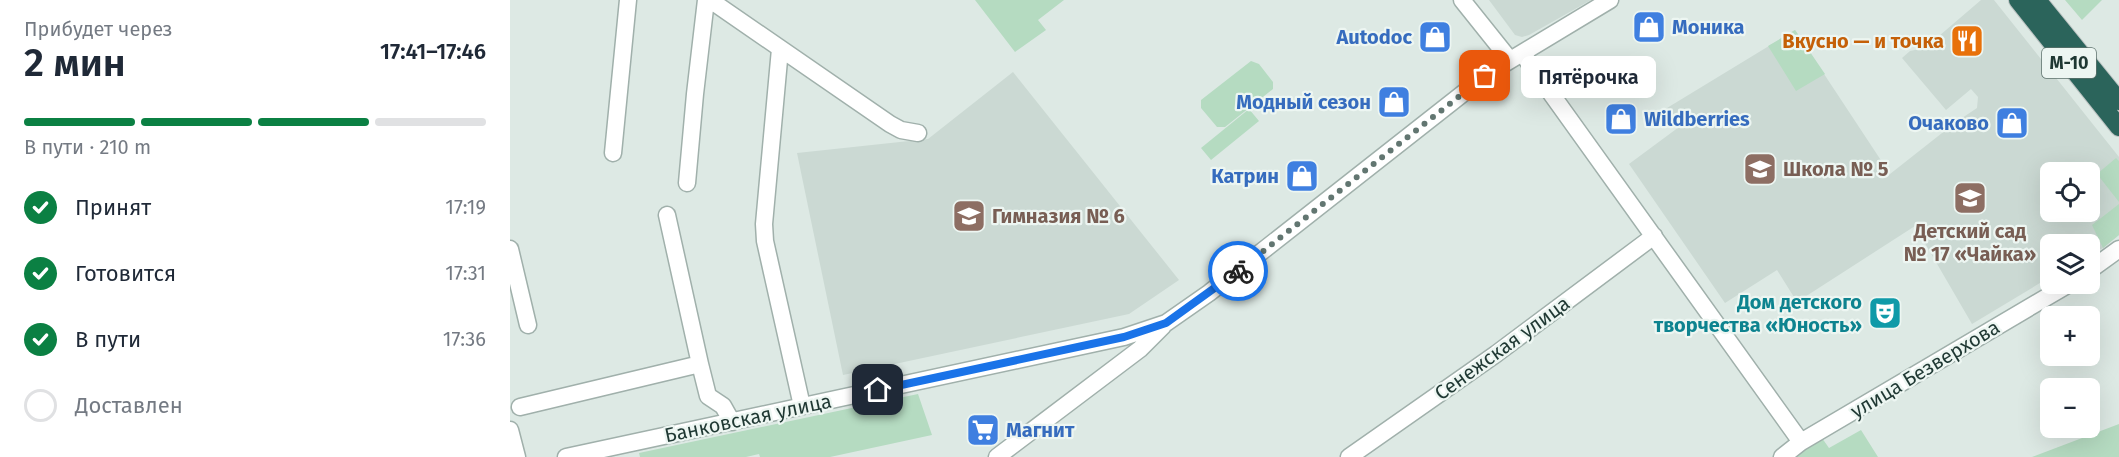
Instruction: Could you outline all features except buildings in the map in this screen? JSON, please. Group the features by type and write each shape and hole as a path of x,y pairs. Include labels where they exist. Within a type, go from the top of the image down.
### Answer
{"highway":[{"name":"М-10","path":"2018,0 2119,127"},
{"name":"М-10","path":"2037,0 2119,101"}],"street":[{"path":"613,153 628,0"},
{"path":"687,183 695,94 708,0 901,130 918,133"},
{"path":"1462,0 1516,56 1654,236 1801,442"},
{"name":"Банковская улица","path":"566,457 1124,337 1166,323 1225,282 1489,73 1610,0"},
{"path":"780,49 764,224 765,241 802,406"},
{"path":"667,215 708,396 727,411 732,422"},
{"name":"Сенежская улица","path":"1349,457 1496,354 1654,236"},
{"path":"510,249 528,325"},
{"path":"2100,263 2119,249"},
{"name":"улица Безверхова","path":"1782,457 1801,442 2052,294"},
{"path":"997,457 1140,349 1166,323"},
{"path":"520,407 700,364"},
{"path":"510,430 517,457"}],"shaded area":[{"path":"1489,0 1591,0 1522,37 1515,35"},
{"path":"1981,0 1994,0 2119,157 2119,235 2100,249 2100,234 2040,234 2040,283 1972,324 1915,226 1797,302 1777,270 1725,303 1629,164 1679,127 1667,108 1795,30 1890,174 1977,108 1978,97 1971,89 1946,110 1902,58 1910,51 1925,48"},
{"name":"Гимназия № 6","path":"1013,72 1179,280 1129,314 843,375 797,153 928,139"}],"green space":[{"path":"975,0 1064,0 1038,20 1046,30 1015,52"},
{"path":"2065,0 2102,0 2082,20"},
{"path":"1795,30 1825,74 1796,91 1768,46"},
{"path":"1251,61 1259,64 1273,82 1273,89 1225,127 1217,127 1201,108 1201,100"},
{"path":"1249,109 1259,121 1211,160 1201,148"},
{"path":"2116,158 2119,161 2119,202 2100,178 2100,171"},
{"path":"2119,204 2119,235 2103,248 2100,234 2096,234 2092,225 2100,222 2100,219"},
{"path":"918,394 932,435 830,457 760,457 759,454 746,457 640,457 639,453"},
{"path":"2119,424 2119,457 2032,457 2082,438 2100,438 2100,431"},
{"path":"1861,430 1878,457 1795,457 1822,438 1829,448"}],"way so far":[{"path":"1238,271 1485,76"}],"place":[{"name":"Моника","path":"1649,27"},
{"name":"Autodoc","path":"1435,37"},
{"name":"Вкусно — и точка","path":"1967,41"},
{"name":"Пятёрочка","path":"1485,76"},
{"name":"Модный сезон","path":"1394,102"},
{"name":"Wildberries","path":"1621,119"},
{"name":"Очаково","path":"2012,123"},
{"name":"Школа № 5","path":"1760,169"},
{"name":"Катрин","path":"1302,176"},
{"name":"Детский сад № 17 «Чайка»","path":"1970,198"},
{"name":"Гимназия № 6","path":"969,216"},
{"name":"Дом детского творчества «Юность»","path":"1885,313"},
{"name":"Магнит","path":"983,430"}],"route":[{"path":"878,390 1124,337 1166,323 1238,271"}]}
